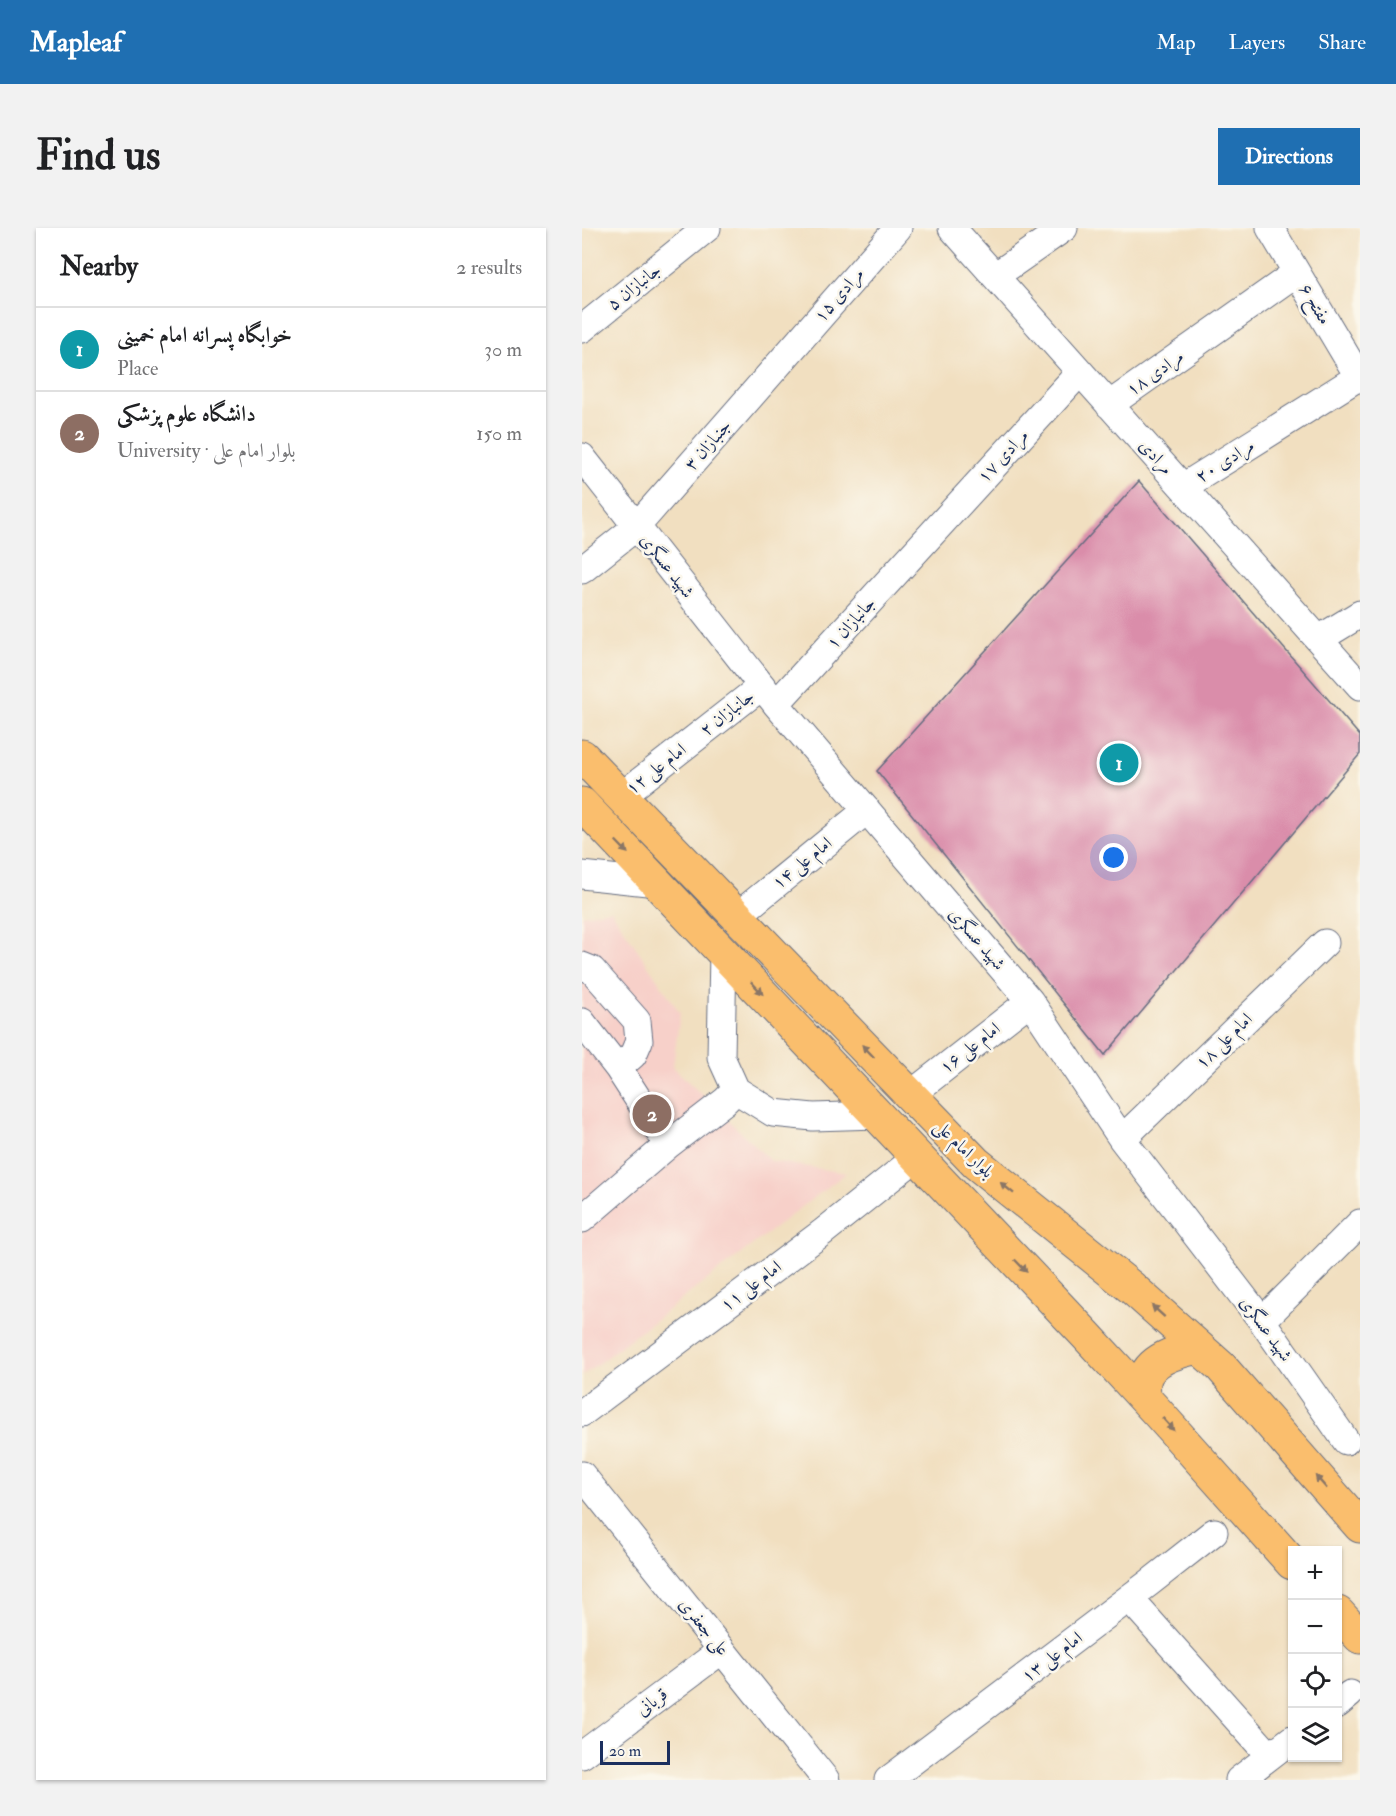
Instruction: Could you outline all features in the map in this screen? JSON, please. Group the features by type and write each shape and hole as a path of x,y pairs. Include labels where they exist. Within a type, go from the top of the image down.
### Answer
{"main road":[{"name":"بلوار امام علی","path":"582,756 976,1163 1132,1288 1221,1367 1360,1526"},
{"path":"582,804 1143,1397 1288,1557"},
{"path":"1143,1397 1144,1380 1152,1367 1166,1356 1198,1347"},
{"path":"1342,1617 1360,1637"}],"street":[{"name":"جانبازان ۵","path":"582,329 707,228"},
{"name":"مرادی ۱۵","path":"780,363 898,228"},
{"name":"مرادی","path":"952,228 1360,686"},
{"path":"995,276 1064,228"},
{"name":"مفتح ۶","path":"1270,228 1360,378"},
{"name":"مرادی ۱۸","path":"1109,405 1296,273"},
{"name":"جنبازان ۳","path":"582,570 636,527 780,363"},
{"name":"مرادی ۱۷","path":"925,541 1080,372"},
{"name":"مرادی ۲۰","path":"1183,487 1360,378"},
{"name":"شهید عسگری","path":"582,458 769,695 1030,1001 1122,1139 1262,1321 1346,1442"},
{"name":"جانبازان ۱","path":"769,695 925,541"},
{"path":"1318,639 1360,614"},
{"name":"جانبازان ۲","path":"691,741 769,695"},
{"name":"امام علی ۱۲","path":"620,796 691,741"},
{"name":"امام علی ۱۴","path":"737,916 867,810"},
{"path":"582,875 657,883"},
{"name":"امام علی ۱۸","path":"1122,1139 1325,943"},
{"path":"723,952 721,1057 736,1090 773,1113 813,1117 877,1115"},
{"path":"582,966 591,970 637,1021 639,1041 633,1055 618,1068"},
{"name":"امام علی ۱۶","path":"910,1095 1030,1001"},
{"path":"582,1022 618,1068 668,1145"},
{"path":"582,1219 736,1090"},
{"name":"امام علی ۱۱","path":"582,1413 823,1232 917,1157"},
{"path":"1262,1321 1360,1223"},
{"name":"علی جعفری","path":"582,1475 826,1780"},
{"name":"امام علی ۱‍۳","path":"888,1780 1214,1532"},
{"path":"1129,1598 1269,1756"},
{"name":"قربانی","path":"582,1755 722,1650"},
{"path":"1239,1780 1288,1743"}],"shaded area":[{"path":"611,910 680,1013 673,1067 771,1161 846,1173 582,1376 582,915"}],"building":[{"path":"1139,481 1360,736 1360,754 1105,1055 877,771"}],"place":[{"name":"خوابگاه پسرانه امام خمینی","path":"1119,763"},
{"name":"دانشگاه علوم پزشکی","path":"652,1114"}]}
